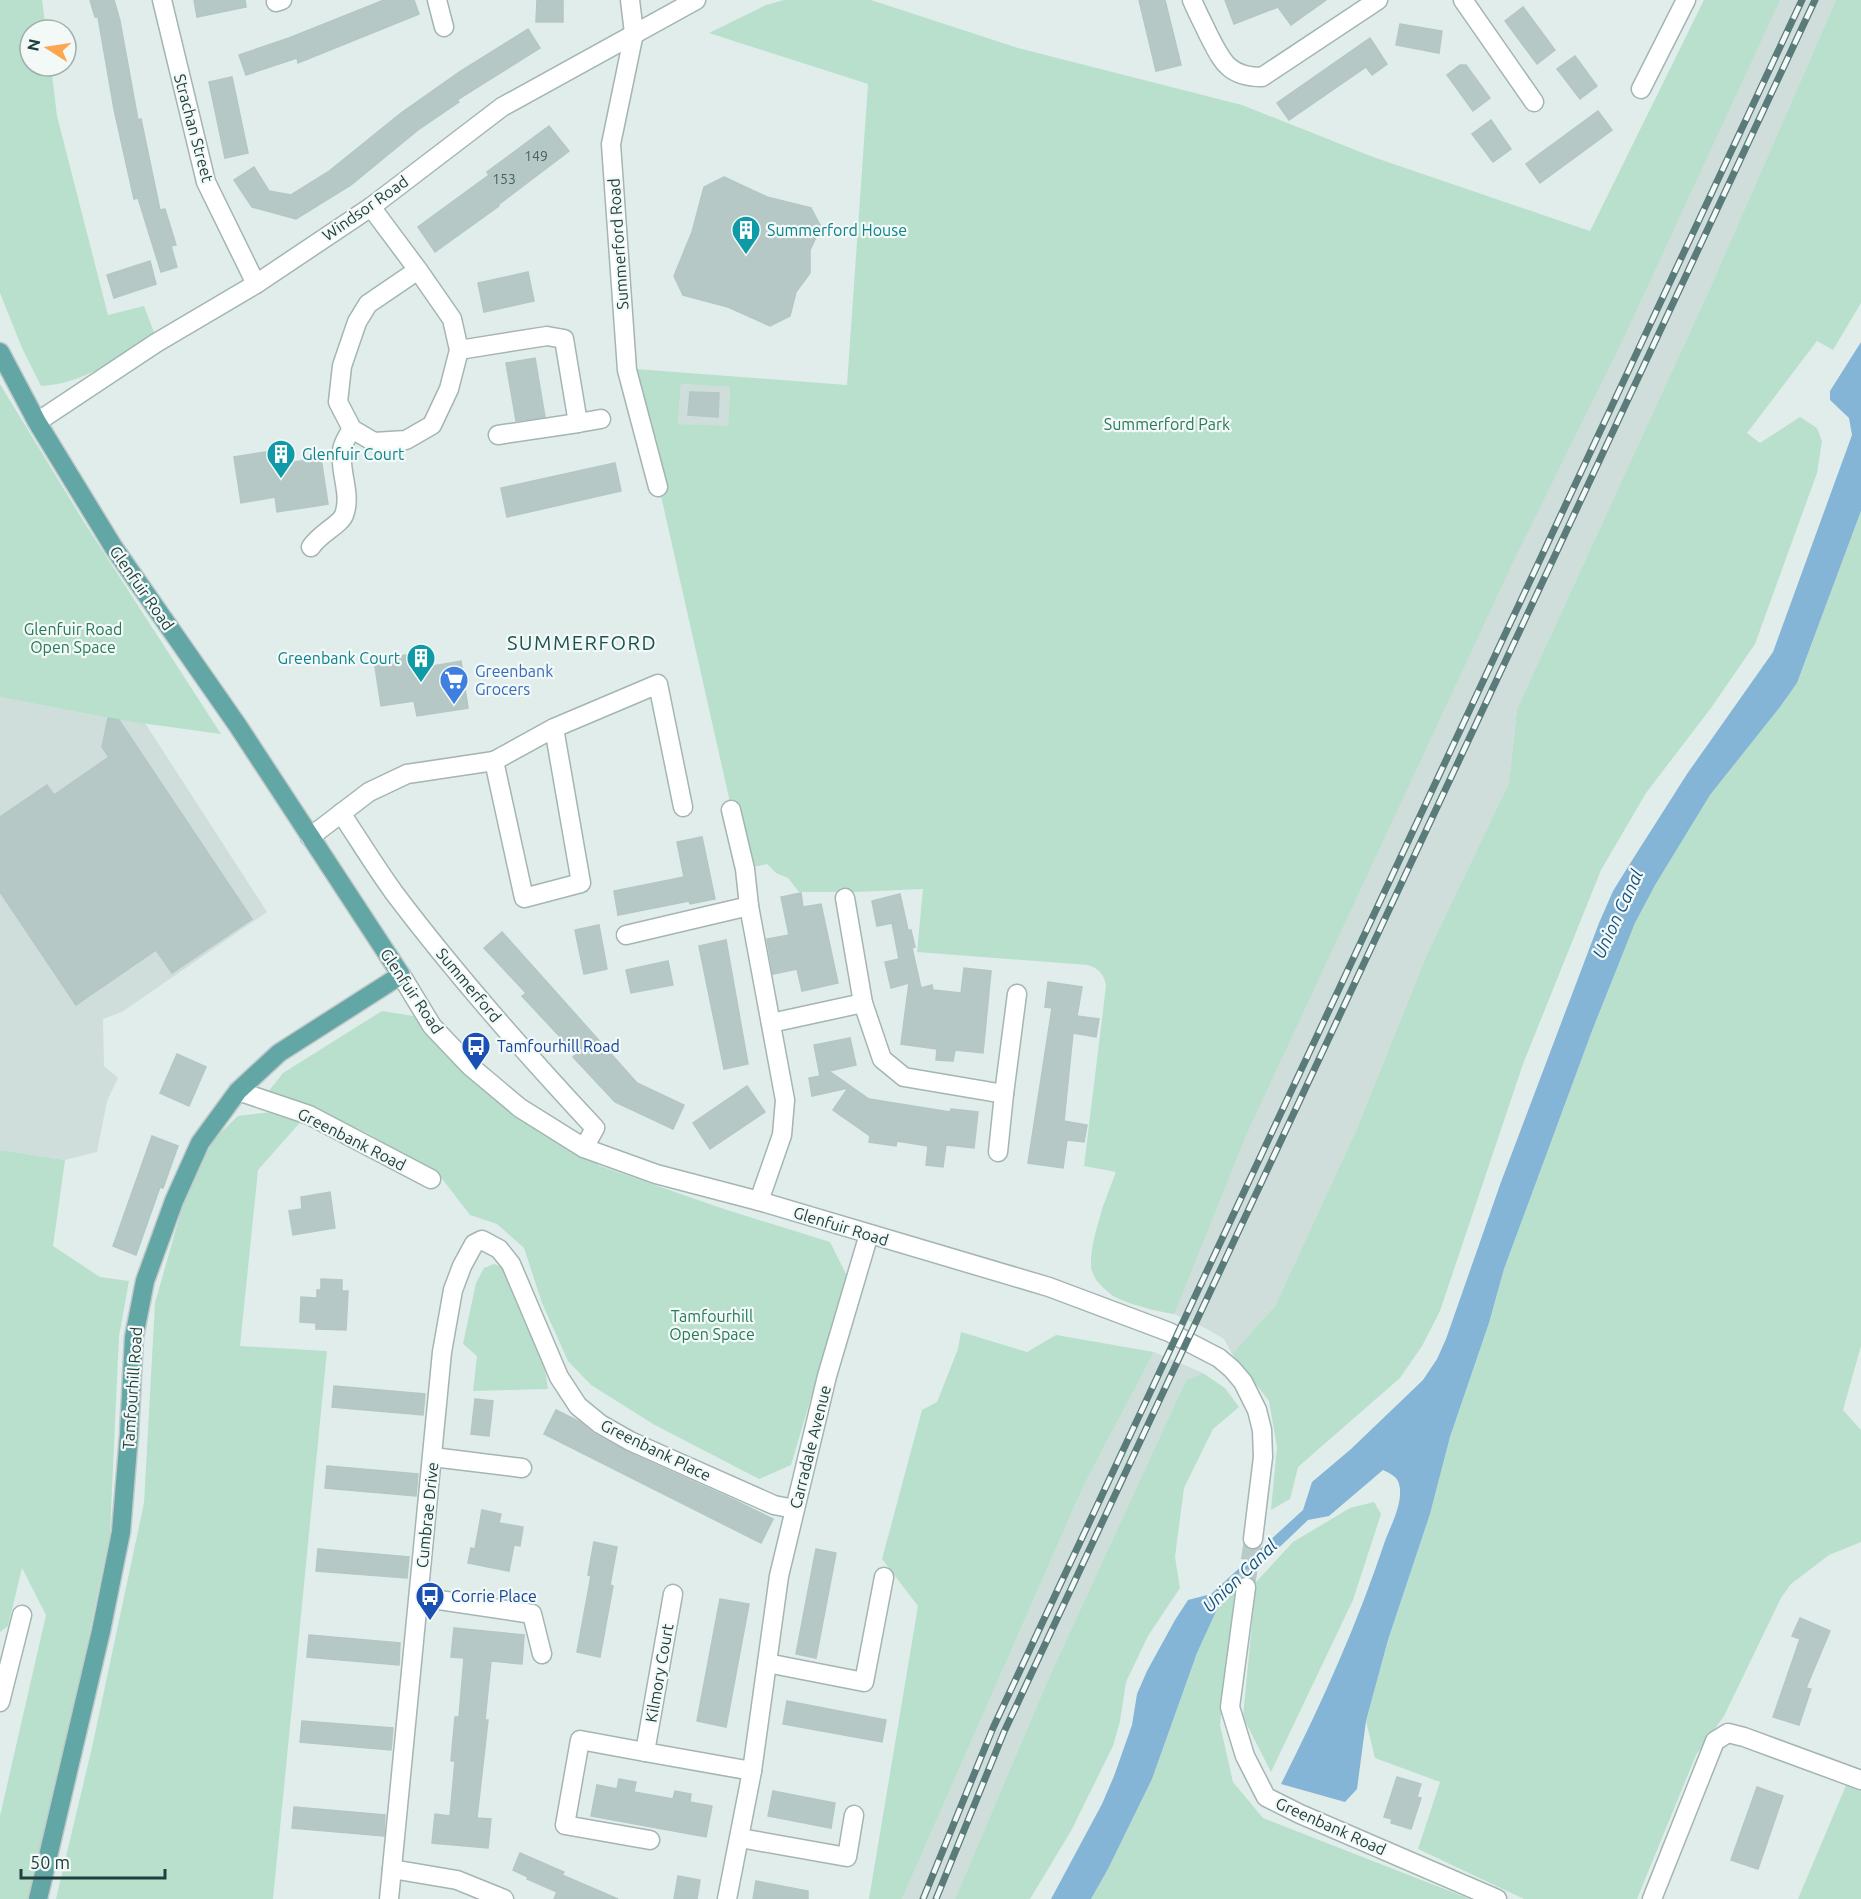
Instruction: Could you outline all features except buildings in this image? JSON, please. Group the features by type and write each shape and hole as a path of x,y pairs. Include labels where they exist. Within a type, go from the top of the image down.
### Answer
{"main road":[{"name":"Glenfuir Road","path":"0,351 37,422 114,548 238,726 401,975"},
{"name":"Tamfourhill Road","path":"38,1899 101,1631 121,1532 134,1337 145,1281 174,1201 200,1143 238,1091 279,1053 401,975"}],"street":[{"name":"Strachan Street","path":"162,0 206,182 256,284"},
{"path":"437,0 444,27"},
{"name":"Summerford Road","path":"630,0 634,33 611,144 627,369 658,487"},
{"name":"Windsor Road","path":"37,422 156,343 256,284 371,207 502,107 696,0"},
{"path":"1192,0 1221,60 1233,71 1245,77 1262,77 1378,0"},
{"path":"1463,0 1534,102"},
{"path":"1641,89 1686,0"},
{"path":"371,207 418,270 452,319 459,350 449,389 432,425 406,440 374,442 352,429 338,402 342,366 357,322 368,304 418,270"},
{"path":"459,350 547,336 564,339 578,423"},
{"path":"498,435 601,419"},
{"path":"311,547 317,537 344,517 347,499 342,449 352,429"},
{"path":"310,837 369,792 407,774 494,761 554,728 658,684 683,807"},
{"path":"494,761 524,898 581,883 554,728"},
{"path":"731,810 745,869 749,906 785,1100 782,1135 759,1201"},
{"name":"Summerford","path":"341,813 394,892 454,968 546,1076 595,1128 584,1148"},
{"path":"845,898 863,1002 882,1059 904,1077 1004,1094"},
{"path":"626,935 749,906"},
{"name":"Glenfuir Road","path":"401,975 432,1026 470,1066 520,1108 584,1148 656,1174 759,1201 1065,1292 1169,1332 1219,1358 1243,1382 1257,1410 1262,1430 1263,1457 1252,1539"},
{"path":"998,1152 1017,994"},
{"path":"771,1023 863,1002"},
{"name":"Greenbank Road","path":"238,1091 309,1115 431,1179"},
{"name":"Carradale Avenue","path":"727,1899 752,1771 779,1576 827,1376 869,1234"},
{"name":"Greenbank Place","path":"474,1244 482,1240 499,1248 511,1264 559,1377 578,1406 600,1424 630,1441 774,1505 794,1509"},
{"name":"Cumbrae Drive","path":"389,1899 442,1352 453,1290 474,1244"},
{"path":"432,1457 522,1468"},
{"path":"767,1663 864,1682 884,1576"},
{"name":"Greenbank Road","path":"1246,1587 1230,1707 1245,1756 1266,1797 1300,1814 1497,1899"},
{"name":"Kilmory Court","path":"645,1752 673,1594"},
{"path":"419,1597 532,1614 542,1653"},
{"path":"0,1702 5,1666 22,1615"},
{"path":"1652,1899 1715,1741 1728,1733 1861,1780"},
{"path":"650,1840 565,1825 580,1740 752,1771"},
{"path":"740,1838 847,1857 854,1815"},
{"path":"393,1869 457,1880 504,1899"}],"shaded area":[{"path":"1704,0 1836,0 1711,286 1517,709 1509,783 1428,952 1355,1133 1275,1306 1232,1354 1224,1339 1205,1328 1174,1314 1152,1310 1113,1296 1096,1280 1091,1269 1095,1237 1103,1205 1201,1059"},
{"path":"681,384 730,387 728,427 678,424"},
{"path":"0,697 145,723 267,912 122,1012 103,1019 104,1066 118,1078 107,1101 97,1152 65,1160 0,1150"},
{"path":"1154,1352 1203,1373 1186,1380 1047,1682 955,1899 902,1899 1083,1487"}],"green space":[{"path":"0,0 42,0 44,18 18,18 18,78 52,78 57,116 108,315 144,306 155,335 87,375 58,384 41,386 22,348 0,293"},
{"name":"Summerford Park","path":"784,0 871,0 1018,48 1242,105 1373,157 1590,231 1704,0 1780,0 1625,335 1513,562 1247,1133 1174,1314 1142,1307 1118,1298 1100,1284 1092,1270 1092,1249 1095,1236 1116,1172 1084,1166 1106,986 1100,972 1088,965 917,952 923,889 799,892 788,878 776,873 767,864 745,869 657,478 636,369 847,385 868,84 709,33 766,5","holes":["681,384 730,387 728,426 678,424"]},
{"path":"1836,0 1861,0 1861,303 1833,350 1817,341 1747,433 1760,443 1800,417 1817,428 1822,441 1817,473 1755,644 1711,708 1646,793 1601,870 1523,1064 1440,1311 1422,1346 1400,1378 1298,1467 1290,1499 1271,1510 1277,1447 1269,1401 1232,1354 1275,1306 1355,1133 1428,952 1509,783 1517,709 1711,286"},
{"name":"Glenfuir Road Open Space","path":"0,384 84,522 221,734 119,720 0,697"},
{"path":"1861,511 1861,1346 1843,1410 1861,1430 1861,1542 1829,1555 1791,1584 1781,1598 1724,1716 1696,1755 1637,1899 1524,1899 1418,1849 1440,1782 1375,1758 1366,1721 1388,1640 1430,1514 1450,1437 1489,1323 1504,1269 1592,1031 1635,923 1654,885 1710,795 1797,683"},
{"name":"Tamfourhill Open Space","path":"382,1011 420,1017 445,1055 501,1105 600,1166 724,1209 830,1242 847,1276 791,1465 759,1479 653,1424 591,1385 568,1361 542,1303 524,1248 497,1224 470,1215 440,1176 365,1132 268,1092 283,1073"},
{"path":"271,1112 304,1118 258,1170 240,1346 327,1351 273,1899 56,1899 93,1743 144,1503 155,1303 187,1190 215,1138 238,1116"},
{"path":"0,1150 65,1160 53,1246 100,1277 129,1281 119,1336 110,1534 71,1723 29,1899 0,1899 0,1816 46,1615 22,1568 8,1626 0,1632"},
{"path":"494,1264 504,1268 543,1356 548,1389 473,1391 477,1356 463,1344 476,1283 484,1268"},
{"path":"961,1332 1027,1352 1056,1335 1154,1352 1083,1487 902,1899 869,1899 918,1606 882,1559 922,1410 937,1402 958,1349"},
{"path":"1203,1373 1225,1388 1239,1407 1213,1429 1184,1488 1175,1557 1180,1588 1148,1636 1126,1682 1120,1721 1113,1746 1071,1831 1030,1899 955,1899 1047,1682 1186,1380"},
{"path":"1374,1502 1381,1514 1353,1600 1271,1772 1243,1717 1256,1582 1293,1542 1350,1508"},
{"path":"1235,1590 1220,1725 1233,1782 1263,1818 1470,1899 1091,1899 1152,1779 1197,1653 1219,1605"},
{"path":"1847,1783 1861,1788 1861,1899 1798,1899"}],"water":[{"name":"Union Canal","path":"1861,342 1861,511 1797,683 1710,795 1655,885 1635,923 1592,1031 1504,1269 1489,1323 1450,1437 1430,1514 1388,1640 1366,1721 1357,1789 1345,1802 1281,1784 1338,1664 1396,1513 1400,1498 1399,1484 1395,1477 1383,1470 1329,1516 1308,1520 1219,1605 1197,1653 1152,1779 1091,1899 1051,1899 1102,1804 1114,1776 1132,1725 1137,1694 1147,1671 1188,1600 1211,1594 1303,1510 1312,1482 1351,1449 1423,1380 1437,1359 1501,1182 1613,891 1687,774 1773,652 1852,435 1849,418 1830,400 1830,391"}],"tunnel":[{"path":"1246,1587 1253,1539"}],"railway":[{"path":"923,1899 993,1728 1802,0"},
{"path":"936,1899 1004,1732 1815,0"}],"place":[{"name":"Summerford House","path":"746,256"},
{"name":"Glenfuir Court","path":"281,480"},
{"name":"Greenbank Court","path":"421,684"},
{"name":"Greenbank Grocers","path":"454,706"},
{"name":"Tamfourhill Road","path":"476,1072"},
{"name":"Corrie Place","path":"430,1622"}],"district":[{"name":"SUMMERFORD","path":"582,643"}]}
